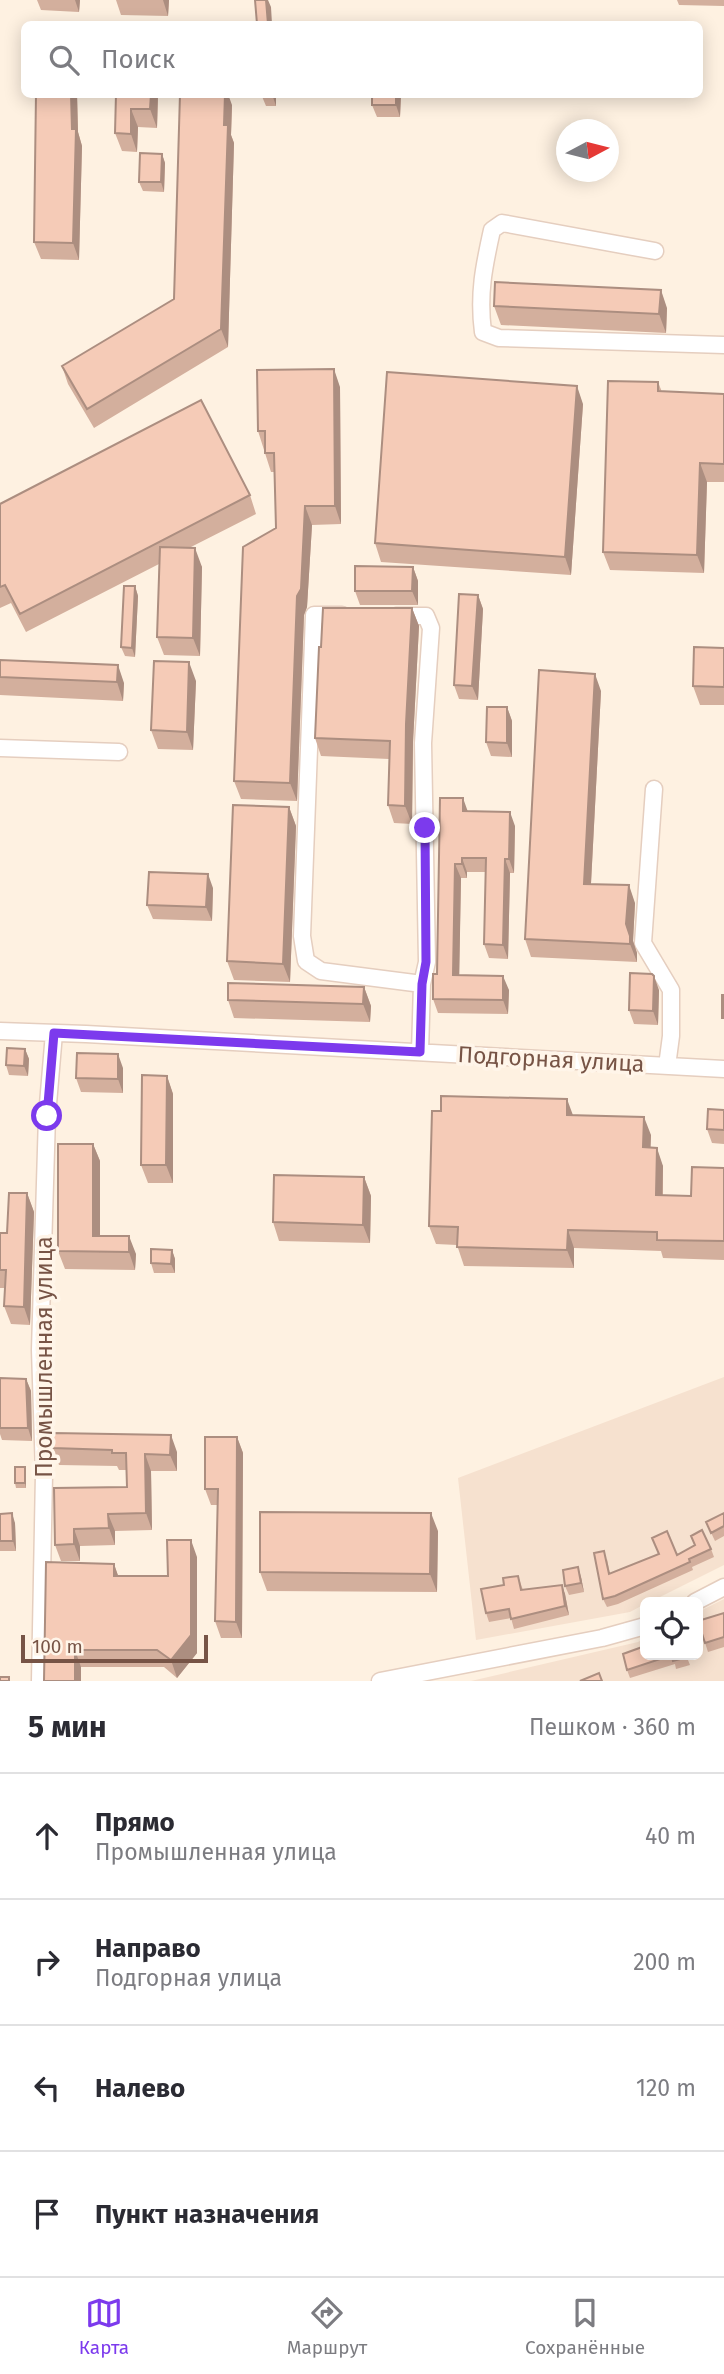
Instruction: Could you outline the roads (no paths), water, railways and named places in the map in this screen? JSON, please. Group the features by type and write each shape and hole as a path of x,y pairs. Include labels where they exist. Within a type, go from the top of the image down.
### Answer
{"street":[{"path":"655,251 502,223 492,230 481,279 480,311 483,332 499,338 724,345"},
{"path":"356,615 314,615 302,936 306,961 321,971 422,984"},
{"path":"384,616 426,616 431,628 424,743 426,962 422,984 420,1052"},
{"path":"0,748 119,752"},
{"path":"654,789 643,943 671,990 667,1066"},
{"name":"Подгорная улица","path":"0,1031 724,1069"},
{"name":"Промышленная улица","path":"40,1681 44,1474 40,1350 47,1116 54,1033"},
{"path":"703,1598 724,1587"},
{"path":"380,1681 602,1639 640,1628"}]}
